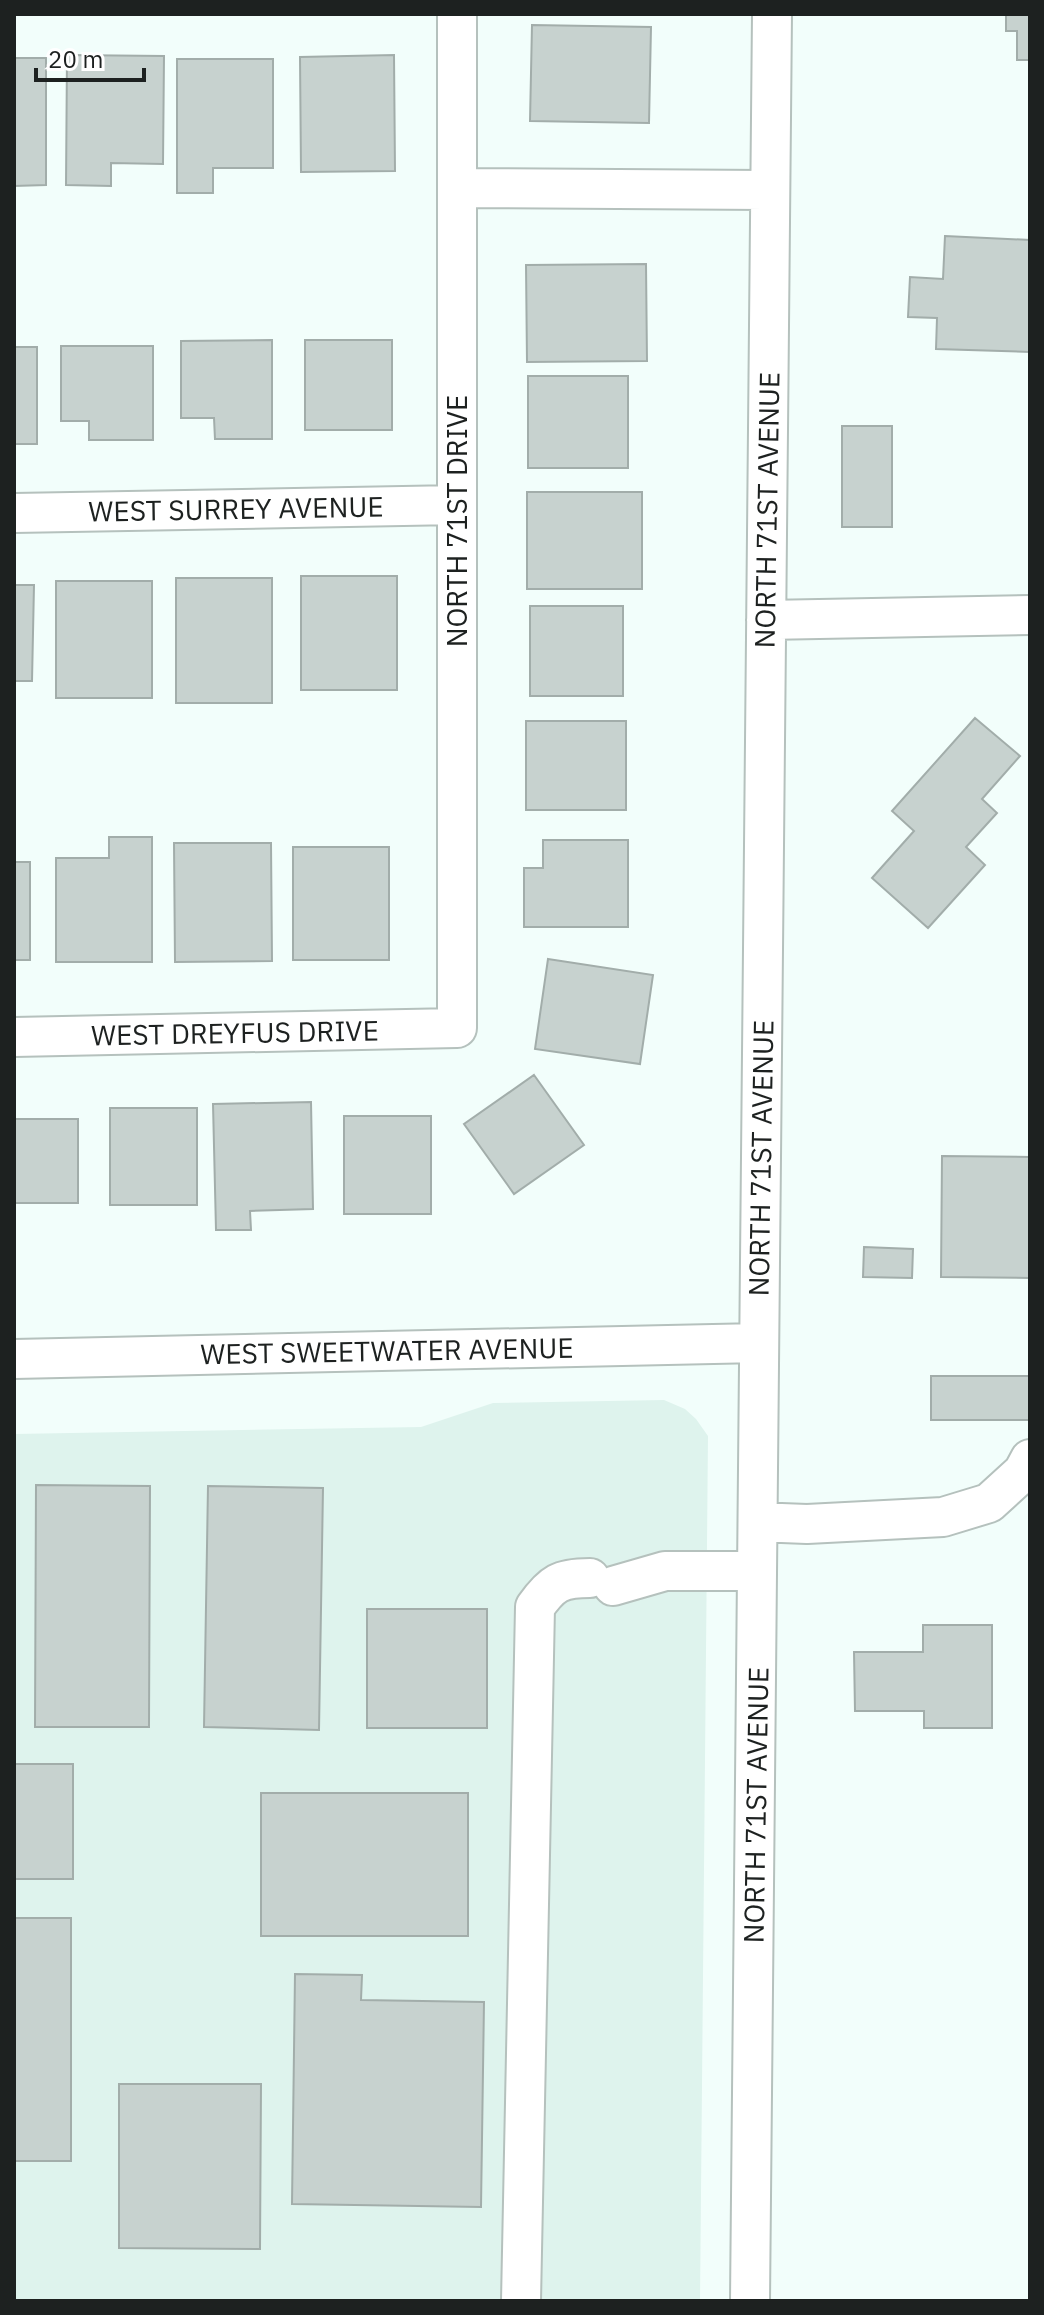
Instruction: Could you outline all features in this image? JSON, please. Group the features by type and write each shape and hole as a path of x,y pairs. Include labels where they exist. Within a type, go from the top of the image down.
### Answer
{"street":[{"name":"NORTH 71ST DRIVE","path":"457,14 457,1028"},
{"name":"NORTH 71ST AVENUE","path":"750,2301 772,14"},
{"path":"457,188 770,190"},
{"name":"WEST SURREY AVENUE","path":"14,513 457,505"},
{"path":"766,620 1030,615"},
{"name":"WEST DREYFUS DRIVE","path":"14,1037 457,1028"},
{"name":"WEST SWEETWATER AVENUE","path":"14,1359 759,1343"},
{"path":"758,1522 807,1524 943,1517 989,1503 1023,1472 1030,1459"},
{"path":"521,2301 535,1607 547,1590 569,1578 601,1582 665,1571 757,1571"}],"shaded area":[{"path":"664,1400 685,1409 708,1436 700,2301 14,2301 14,1434 421,1427 493,1403"}],"building":[{"path":"1006,14 1030,14 1030,60 1017,60 1017,31 1006,31"},
{"path":"532,25 651,27 649,123 530,121"},
{"path":"67,55 164,56 163,164 111,163 111,186 66,185"},
{"path":"394,55 395,171 301,172 300,57"},
{"path":"14,58 46,58 46,185 14,186"},
{"path":"177,59 273,59 273,168 213,168 213,193 177,193"},
{"path":"945,236 1030,240 1030,352 936,349 937,318 908,317 910,277 943,279"},
{"path":"646,264 647,361 527,362 526,265"},
{"path":"272,340 272,439 215,439 214,418 181,418 181,341"},
{"path":"305,340 392,340 392,430 305,430"},
{"path":"61,346 153,346 153,440 89,440 89,421 61,421"},
{"path":"14,347 37,347 37,444 14,444"},
{"path":"528,376 628,376 628,468 528,468"},
{"path":"842,426 892,426 892,527 842,527"},
{"path":"527,492 642,492 642,589 527,589"},
{"path":"301,576 397,576 397,690 301,690"},
{"path":"176,578 272,578 272,703 176,703"},
{"path":"56,581 152,581 152,698 56,698"},
{"path":"14,585 34,585 32,681 14,681"},
{"path":"530,606 623,606 623,696 530,696"},
{"path":"975,718 1020,756 982,799 997,813 966,847 985,865 928,928 872,878 914,831 892,811"},
{"path":"526,721 626,721 626,810 526,810"},
{"path":"109,837 152,837 152,962 56,962 56,858 109,858"},
{"path":"543,840 628,840 628,927 524,927 524,868 543,868"},
{"path":"174,843 271,843 272,961 175,962"},
{"path":"293,847 389,847 389,960 293,960"},
{"path":"14,862 30,862 30,960 14,960"},
{"path":"548,959 653,975 640,1064 535,1049"},
{"path":"534,1075 584,1145 514,1194 464,1124"},
{"path":"311,1102 313,1209 250,1211 251,1230 216,1230 213,1104"},
{"path":"110,1108 197,1108 197,1205 110,1205"},
{"path":"344,1116 431,1116 431,1214 344,1214"},
{"path":"14,1119 78,1119 78,1203 14,1203"},
{"path":"942,1156 1030,1157 1030,1278 941,1277"},
{"path":"864,1247 913,1249 912,1278 863,1277"},
{"path":"931,1376 1030,1376 1030,1420 931,1420"},
{"path":"36,1485 150,1486 149,1727 35,1727"},
{"path":"208,1486 323,1488 319,1730 204,1727"},
{"path":"367,1609 487,1609 487,1728 367,1728"},
{"path":"923,1625 992,1625 992,1728 924,1728 924,1711 855,1711 854,1652 923,1652"},
{"path":"14,1764 73,1764 73,1879 14,1879"},
{"path":"261,1793 468,1793 468,1936 261,1936"},
{"path":"14,1918 71,1918 71,2161 14,2161"},
{"path":"295,1974 362,1975 361,2000 484,2002 481,2207 292,2204"},
{"path":"119,2084 261,2084 260,2249 119,2248"}]}
